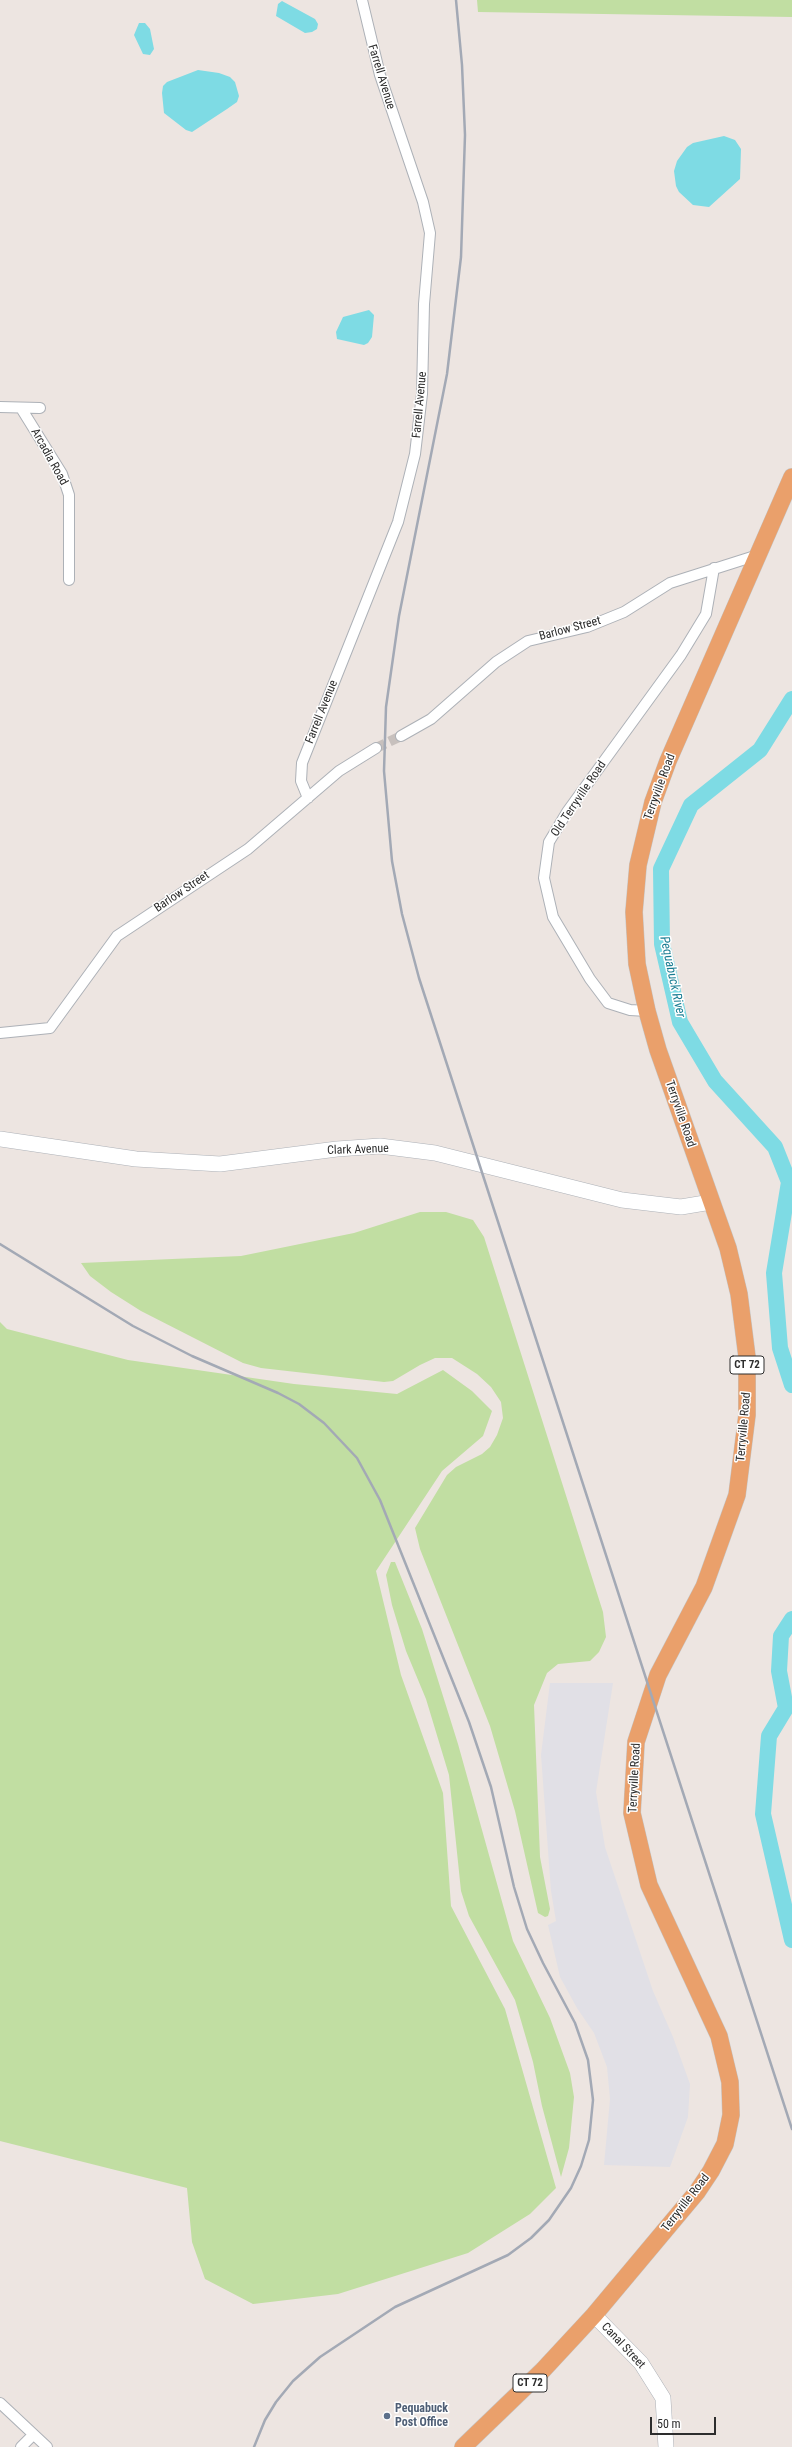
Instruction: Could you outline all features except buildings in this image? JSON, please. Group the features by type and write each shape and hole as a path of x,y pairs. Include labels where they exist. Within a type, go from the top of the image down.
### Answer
{"highway":[{"name":"Terryville Road","path":"594,2315 697,2192 711,2171 724,2144 731,2115 730,2082 719,2036 649,1885 632,1813 636,1742 658,1675 706,1580 737,1495 745,1438 748,1384 744,1324 730,1255 661,1057 647,1011 637,964 634,912 638,865 644,833 668,761 792,477"},
{"name":"CT 72","path":"463,2447 543,2370 594,2315"}],"main road":[{"name":"Clark Avenue","path":"0,1139 136,1159 220,1164 337,1149 380,1146 434,1153 622,1200 681,1207 711,1202"},
{"name":"Canal Street","path":"594,2315 641,2362 663,2398 666,2447"}],"street":[{"name":"Farrell Avenue","path":"308,798 301,782 302,763 398,522 414,461 421,407 424,304 430,247 430,228 380,75 362,0"},
{"path":"0,407 40,408"},
{"name":"Arcadia Road","path":"21,408 62,474 69,495 69,580"},
{"name":"Barlow Street","path":"401,736 431,719 483,673 520,645 536,638 587,627 624,612 670,584 714,568 758,555"},
{"name":"Old Terryville Road","path":"647,1011 630,1010 608,1003 590,979 553,917 544,878 550,842 567,812 681,655 706,614 714,568"},
{"name":"Barlow Street","path":"0,1033 50,1028 117,936 248,849 339,771 376,748"},
{"path":"0,2403 47,2447"},
{"path":"21,2447 33,2435"}],"shaded area":[{"path":"550,1683 613,1683 596,1792 605,1847 653,1991 673,2037 690,2084 688,2117 670,2167 604,2165 610,2099 607,2067 594,2033 577,2008 560,1977 548,1925 556,1921 551,1891 541,1755"}],"green space":[{"path":"477,0 792,0 792,17 478,12"},
{"path":"420,1212 446,1212 473,1220 484,1237 603,1612 606,1637 599,1652 590,1661 558,1664 547,1673 534,1705 540,1857 550,1909 548,1916 545,1917 538,1913 515,1811 490,1726 420,1549 415,1528 447,1475 456,1467 482,1454 490,1447 497,1435 503,1418 501,1402 491,1387 477,1374 452,1358 435,1358 393,1381 384,1382 261,1368 243,1363 141,1311 111,1292 90,1276 81,1263 241,1256 354,1233"},
{"path":"0,1322 7,1329 128,1360 294,1384 397,1394 443,1370 472,1391 492,1411 483,1436 442,1471 376,1571 401,1675 443,1793 451,1906 505,2009 556,2188 530,2214 468,2253 338,2294 253,2304 205,2279 192,2242 187,2188 0,2141"},
{"path":"391,1562 395,1562 422,1629 458,1744 513,1941 550,2018 570,2073 574,2097 569,2148 561,2177 542,2106 533,2062 515,2000 469,1916 461,1891 449,1775 426,1699 406,1651 392,1605 386,1575"}],"water":[{"path":"282,1 315,19 318,24 317,29 312,32 305,33 276,16 278,4"},
{"path":"139,23 145,23 150,29 154,49 150,55 143,54 134,35"},
{"path":"198,70 219,73 230,77 235,82 239,96 237,102 192,132 186,130 164,113 162,93 163,86 167,82"},
{"path":"724,136 735,140 741,149 740,179 709,207 693,205 679,192 676,186 674,171 677,161 687,147 693,143"},
{"path":"369,310 374,315 372,337 368,343 364,345 337,339 336,332 343,317"}],"waterway":[{"name":"Pequabuck River","path":"792,699 760,750 691,805 661,869 662,944 680,1022 715,1081 775,1147 789,1182 774,1273 780,1348 792,1385"},
{"name":"Pequabuck River","path":"792,1619 781,1636 779,1671 786,1708 769,1736 763,1814 792,1940"}],"tunnel":[{"path":"376,748 401,736"}],"railway":[{"path":"456,0 462,65 465,135 461,257 447,374 399,616 386,707 384,771 392,861 402,914 419,978 792,2129"},
{"path":"0,1244 133,1326 192,1356 278,1393 299,1404 324,1423 357,1458 380,1500 469,1722 491,1787 514,1887 527,1929 543,1963 575,2023 588,2060 593,2100 589,2140 581,2166 571,2188 549,2220 531,2238 508,2255 395,2307 320,2357 293,2381 276,2402 265,2420 254,2447"}],"place":[{"name":"Pequabuck Post Office","path":"387,2416"}]}
